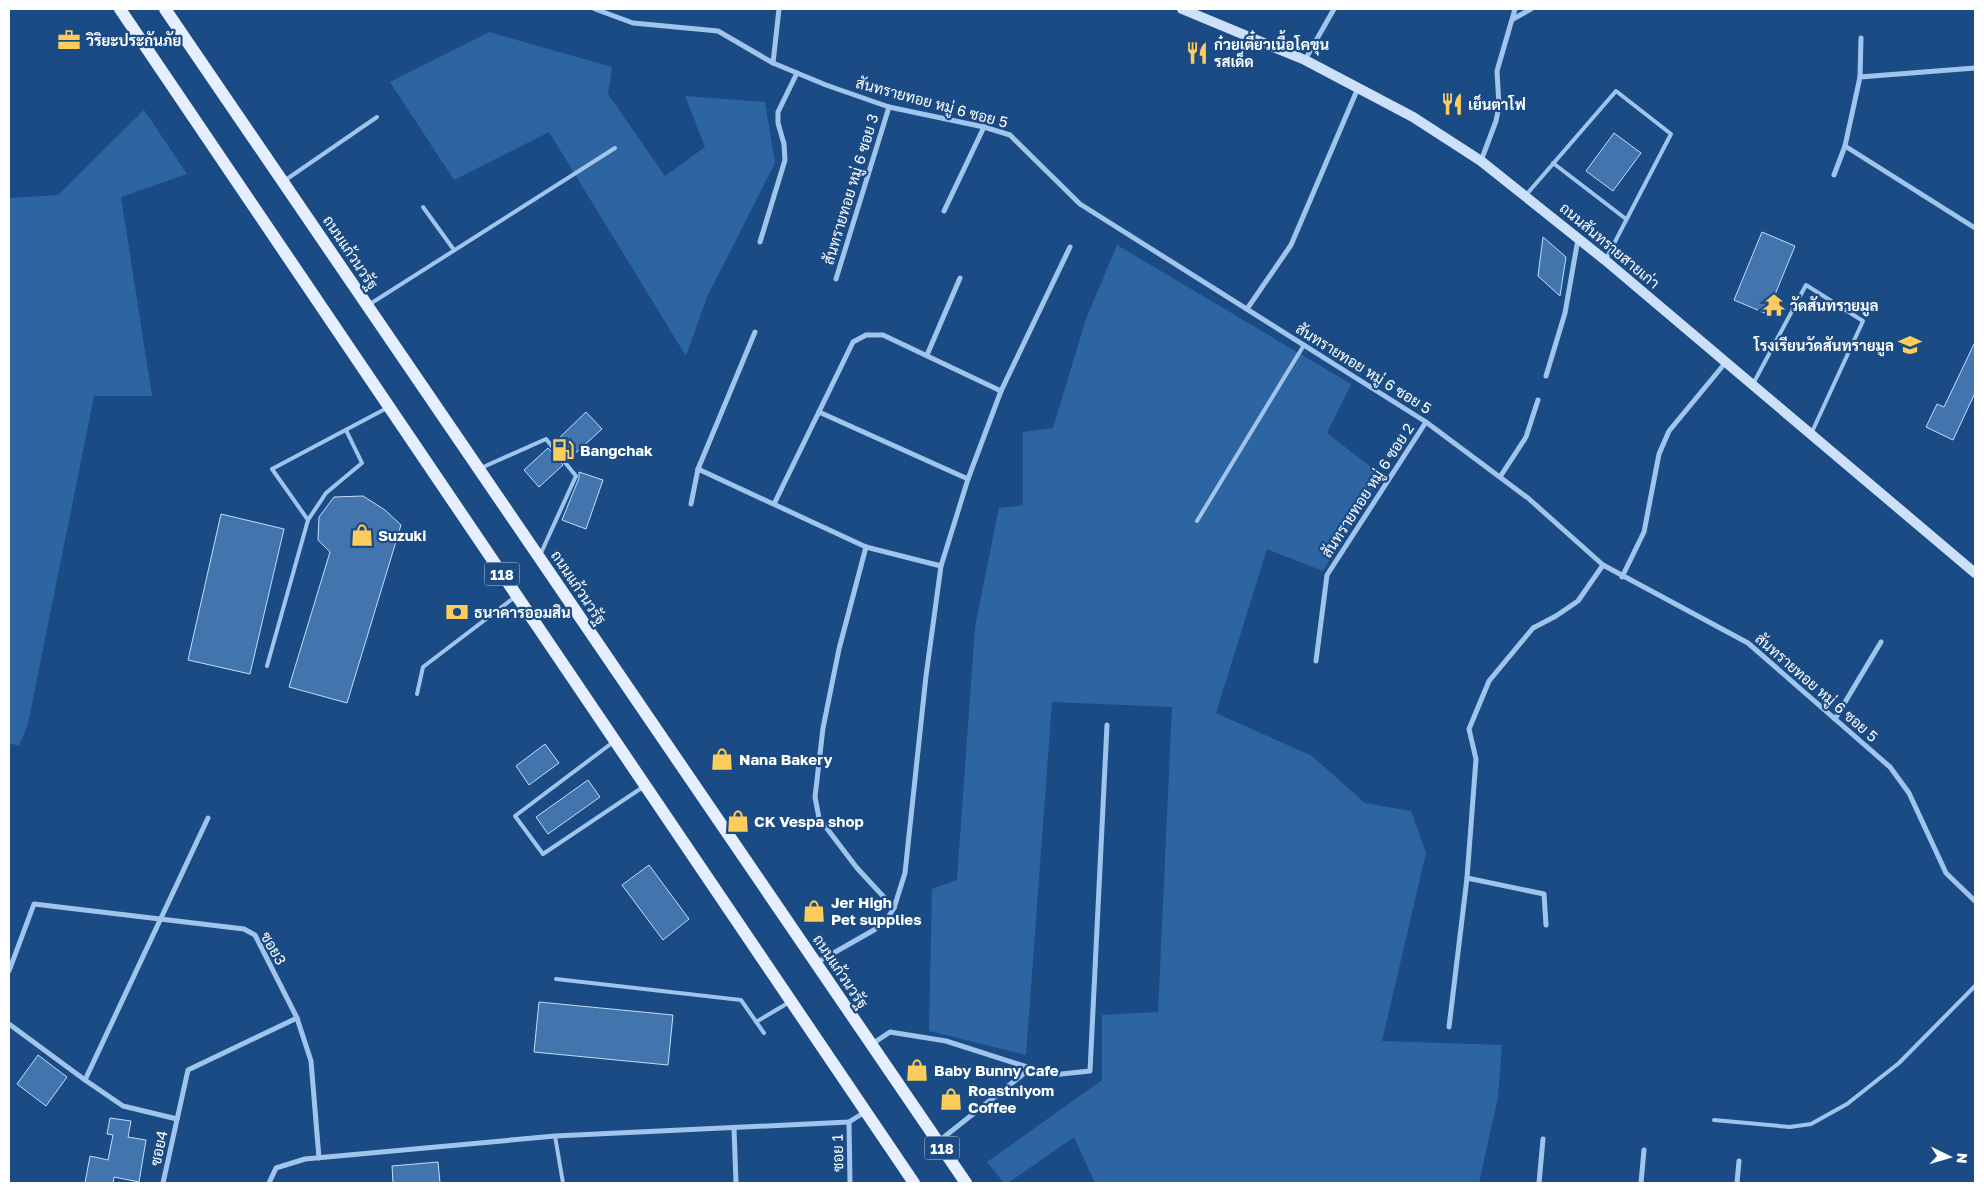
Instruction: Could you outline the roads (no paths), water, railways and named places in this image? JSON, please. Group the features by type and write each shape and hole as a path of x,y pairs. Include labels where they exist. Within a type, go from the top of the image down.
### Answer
{"main road":[{"name":"118","path":"120,9 914,1183"},
{"name":"ถนนแก้วนวรัฐ","path":"165,9 966,1183"},
{"name":"ถนนสันทรายสายเก่า","path":"1182,9 1305,60 1413,117 1481,161 1526,195 1605,260 1975,571"}],"street":[{"name":"สันทรายทอย หมู่ 6 ซอย 5","path":"595,9 634,22 718,31 773,64 888,107 984,127 1010,135 1080,204 1426,422 1528,498 1602,565 1748,643 1890,767 1909,793 1946,872 1975,901"},
{"path":"773,64 779,9"},
{"path":"1305,60 1334,9"},
{"path":"1481,161 1496,121 1499,106 1497,70 1515,9"},
{"path":"1513,19 1532,9"},
{"path":"1834,175 1845,146 1860,77 1861,38"},
{"path":"1860,77 1975,68"},
{"path":"760,242 785,160 784,144 778,124 778,112 797,74"},
{"path":"1247,309 1291,245 1358,88"},
{"name":"สันทรายทอย หมู่ 6 ซอย 3","path":"836,279 888,107"},
{"path":"944,210 984,127"},
{"path":"1845,146 1975,228"},
{"path":"1546,376 1565,313 1578,239"},
{"path":"816,963 874,930 885,922 894,908 905,873 926,676 941,566 968,479 1001,391 1070,248"},
{"path":"927,355 960,278"},
{"path":"691,504 698,469 755,332"},
{"path":"774,504 853,342 866,335 883,335 1001,391"},
{"path":"1622,577 1644,532 1659,454 1669,431 1726,361"},
{"path":"1500,477 1526,436 1538,400"},
{"path":"819,412 968,479"},
{"name":"สันทรายทอย หมู่ 6 ซอย 2","path":"1316,661 1327,575 1426,422"},
{"path":"698,469 866,547 941,566"},
{"path":"866,547 840,649 823,728 815,798 819,818 857,868 894,908"},
{"path":"1449,1026 1467,878 1476,759 1469,729 1489,681 1533,628 1556,616 1578,601 1602,565"},
{"path":"1835,719 1881,642"},
{"path":"871,1045 890,1032 946,1041 1052,1075 1090,1071 1107,724"},
{"path":"85,1080 208,818"},
{"path":"1467,878 1544,894 1546,925"},
{"name":"ซอย3","path":"9,971 34,904 244,929 255,935 297,1018 311,1061 318,1158"},
{"name":"ซอย4","path":"163,1183 188,1070 297,1018"},
{"path":"9,1024 124,1106 177,1119"},
{"path":"938,1142 1031,1068"},
{"path":"269,1183 276,1168 305,1159 555,1136 849,1122 865,1112"},
{"name":"ซอย 1","path":"849,1122 850,1183"},
{"path":"734,1128 736,1183"},
{"path":"1539,1183 1543,1139"},
{"path":"1641,1183 1644,1150"},
{"path":"1737,1183 1738,1161"}],"lane":[{"path":"1526,195 1616,91 1671,134 1605,260"},
{"path":"283,182 377,117"},
{"path":"367,305 614,148"},
{"path":"1553,163 1626,219"},
{"path":"423,207 454,250"},
{"path":"1753,384 1806,285 1863,321 1812,434"},
{"path":"1197,521 1304,345"},
{"path":"308,520 272,469 389,406"},
{"path":"267,666 308,520 326,493 362,463 346,430"},
{"path":"479,469 546,439 576,476 539,557"},
{"path":"416,694 423,667 516,595"},
{"path":"615,742 516,816 543,854 645,786"},
{"path":"556,979 741,1000 764,1033"},
{"path":"1714,1120 1790,1127 1811,1124 1847,1104 1899,1062 1975,986"},
{"path":"756,1022 791,1002"},
{"path":"555,1136 563,1183"}],"place":[{"name":"วิริยะประกันภัย","path":"69,40"},
{"name":"ก๋วยเตี๋ยวเนื้อโคขุน รสเด็ด","path":"1197,53"},
{"name":"เย็นตาโฟ","path":"1452,104"},
{"name":"วัดสันทรายมูล","path":"1774,305"},
{"name":"โรงเรียนวัดสันทรายมูล","path":"1910,345"},
{"name":"Bangchak","path":"563,450"},
{"name":"Suzuki","path":"362,535"},
{"name":"ธนาคารออมสิน","path":"457,612"},
{"name":"Nana Bakery","path":"722,759"},
{"name":"CK Vespa shop","path":"738,821"},
{"name":"Jer High Pet supplies","path":"814,911"},
{"name":"Baby Bunny Cafe","path":"917,1070"},
{"name":"Roastniyom Coffee","path":"951,1099"}]}
